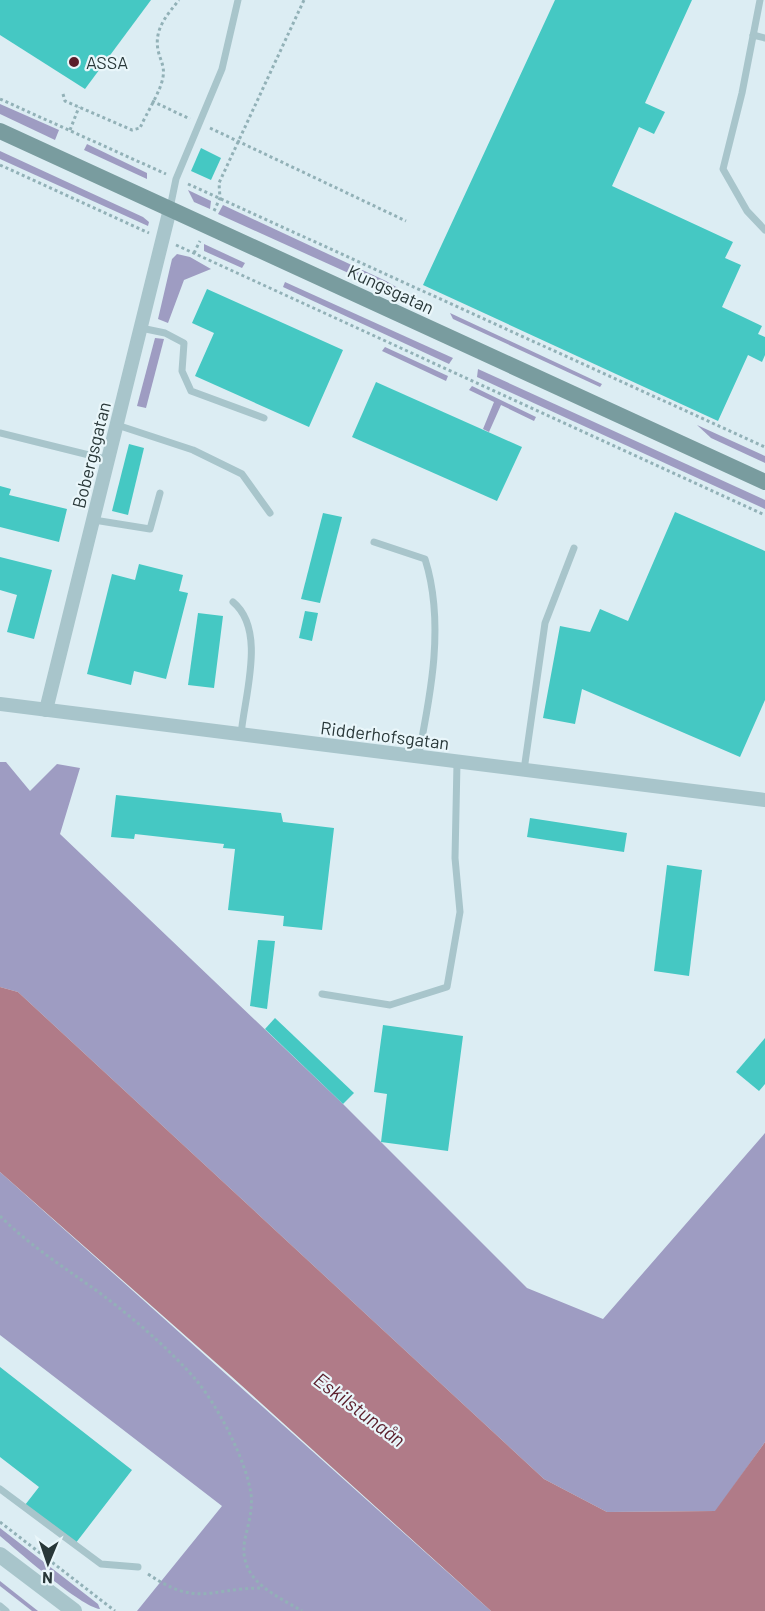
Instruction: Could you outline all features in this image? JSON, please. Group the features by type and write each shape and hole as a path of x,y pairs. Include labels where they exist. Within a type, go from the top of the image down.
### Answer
{"main road":[{"name":"Kungsgatan","path":"0,131 765,482"}],"street":[{"name":"Bobergsgatan","path":"46,710 170,209"},
{"name":"Ridderhofsgatan","path":"0,704 765,800"},
{"path":"0,1555 74,1611"}],"lane":[{"path":"170,209 176,179 222,69 238,0"},
{"path":"760,0 723,169 747,211 765,230"},
{"path":"753,35 765,38"},
{"path":"141,328 165,333 184,343 182,371 192,391 264,418"},
{"path":"117,425 193,450 242,474 270,513"},
{"path":"0,433 109,460"},
{"path":"94,520 150,529 160,493"},
{"path":"374,542 425,559 434,587 431,680 418,758"},
{"path":"524,770 545,623 574,548"},
{"path":"233,602 242,610 253,648 241,735"},
{"path":"322,994 390,1005 447,987 460,912 455,858 457,763"},
{"path":"0,1489 101,1564 138,1567"},
{"path":"0,1606 6,1611"}],"path":[{"path":"63,94 65,101 132,130 140,128 163,79 164,65 158,49 158,34 162,22 179,0"},
{"path":"220,198 219,183 304,0"},
{"path":"0,99 765,447"},
{"path":"152,101 406,221"},
{"path":"70,130 80,107"},
{"path":"0,165 765,515"},
{"path":"0,1216 51,1259 124,1311 196,1380 215,1409 242,1464 251,1495 251,1513 244,1543 244,1559 260,1588 302,1611"},
{"path":"0,1522 115,1611"},
{"path":"138,1567 171,1589 188,1595 260,1588"}],"shaded area":[{"path":"0,104 59,130 55,140 0,114"},
{"path":"87,144 147,173 147,179 84,150"},
{"path":"0,151 143,217 149,222 148,226 0,159"},
{"path":"188,190 211,201 210,209 194,202"},
{"path":"223,205 386,281 420,301 417,304 218,214"},
{"path":"204,244 245,263 242,268 204,251"},
{"path":"177,254 190,257 211,269 184,280 168,323 158,319 172,259"},
{"path":"285,282 453,358 449,364 283,287"},
{"path":"450,313 602,384 600,387 453,319"},
{"path":"155,338 164,339 146,408 137,406"},
{"path":"385,347 448,376 446,381 382,351"},
{"path":"478,369 765,500 765,509 477,377"},
{"path":"472,386 536,417 534,421 501,405 489,432 483,429 494,402 469,390"},
{"path":"697,425 765,456 765,463 711,438"},
{"path":"0,762 6,762 30,791 57,764 80,768 60,834 343,1104 527,1288 603,1319 765,1133 765,1442 716,1511 607,1512 544,1479 18,992 0,987"},
{"path":"0,1172 491,1611 137,1611 222,1506 0,1335"},
{"path":"0,1528 98,1604 100,1609 79,1599 35,1565 0,1536"},
{"path":"0,1581 38,1611 32,1611 0,1586"}],"water":[{"name":"Eskilstunaån","path":"0,987 18,992 544,1479 607,1512 715,1511 765,1442 765,1611 491,1611 231,1376 0,1172"}],"building":[{"name":"ASSA","path":"0,0 151,0 85,89 0,35"},
{"path":"555,0 692,0 645,103 665,112 654,134 639,127 612,186 733,242 725,258 741,265 722,307 762,326 758,334 765,337 765,355 762,362 748,355 718,421 423,285"},
{"path":"201,148 221,158 211,180 191,171"},
{"path":"207,289 343,350 309,427 195,376 214,333 192,323"},
{"path":"376,382 522,447 497,501 352,437"},
{"path":"129,444 144,448 128,515 112,511"},
{"path":"0,486 11,489 9,495 67,509 59,542 0,527"},
{"path":"675,512 765,551 765,700 740,757 582,689 575,724 543,718 560,626 590,632 600,609 628,621"},
{"path":"323,513 342,517 320,603 301,599"},
{"path":"0,557 52,570 34,639 7,632 17,595 0,590"},
{"path":"139,564 183,575 179,591 188,593 166,679 134,671 131,685 87,674 112,574 135,580"},
{"path":"305,611 318,613 312,641 299,638"},
{"path":"198,613 223,616 214,688 188,685"},
{"path":"116,795 281,813 283,822 334,828 322,930 283,926 284,916 228,910 235,849 223,848 224,844 135,834 134,839 111,837"},
{"path":"530,818 627,833 624,852 527,837"},
{"path":"667,865 702,870 689,976 654,971"},
{"path":"258,940 275,941 267,1009 250,1006"},
{"path":"275,1018 354,1093 343,1104 265,1029"},
{"path":"383,1025 463,1036 448,1151 381,1142 387,1094 374,1092"},
{"path":"765,1038 765,1084 759,1091 736,1072"},
{"path":"0,1367 132,1470 75,1544 25,1505 39,1487 0,1457"}],"place":[{"name":"ASSA","path":"74,62"}]}
